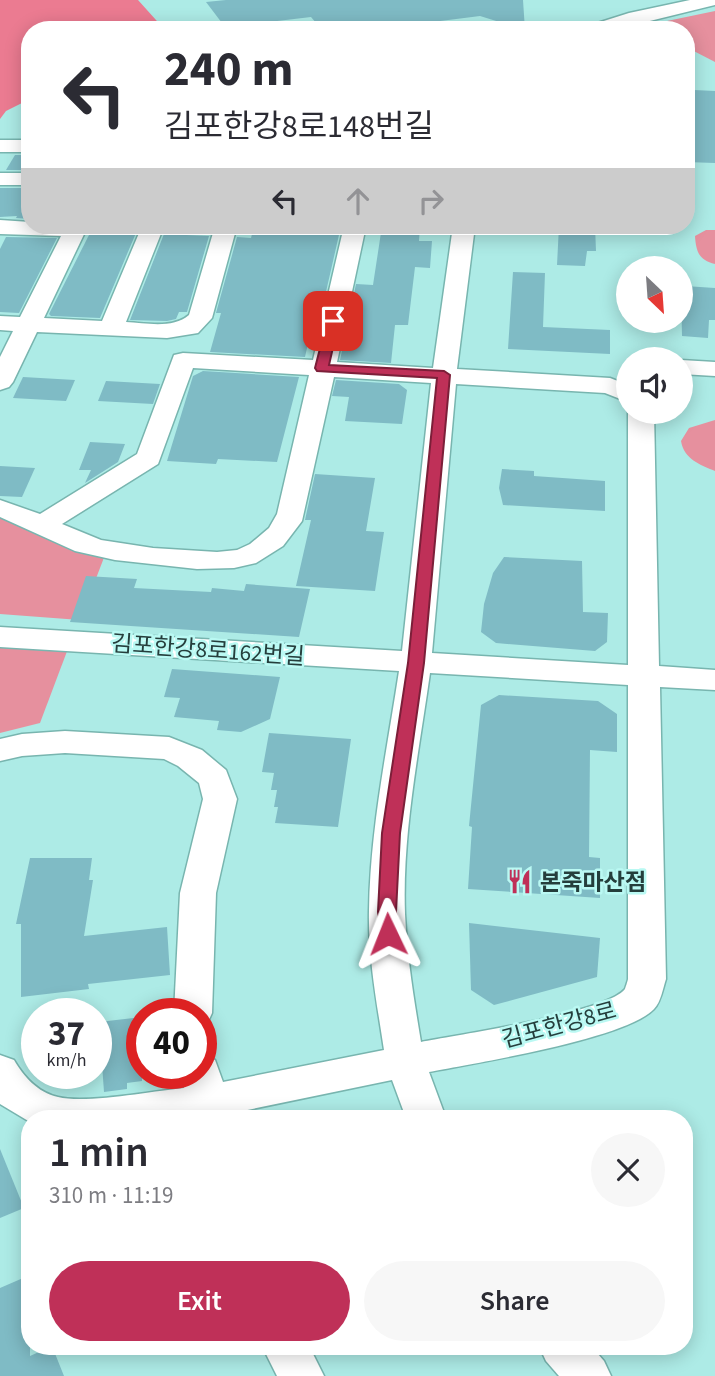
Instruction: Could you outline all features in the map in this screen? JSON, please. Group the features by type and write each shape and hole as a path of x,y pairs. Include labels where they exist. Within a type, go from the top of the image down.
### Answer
{"street":[{"path":"622,21 715,0"},
{"path":"0,146 21,146"},
{"path":"0,179 21,179"},
{"path":"0,227 21,227"},
{"path":"0,382 73,235"},
{"path":"111,328 149,235"},
{"path":"0,323 178,331 196,324 223,235"},
{"path":"0,508 98,549 144,555 224,561 246,557 276,538 288,526 353,235"},
{"path":"423,1110 405,1061 392,980 387,912 391,833 416,663 444,375 463,235"},
{"path":"41,525 149,458 183,360 616,386"},
{"path":"693,368 715,369"},
{"name":"김포한강8로","path":"119,1110 405,1061 549,1031 616,1014 641,998 648,979 640,424"},
{"name":"김포한강8로162번길","path":"0,636 416,663"},
{"path":"416,663 715,680"},
{"path":"0,750 65,742 169,748 190,758 214,778 220,799 198,893 194,998"},
{"name":"김포한강8로","path":"0,1071 9,1088 22,1099 45,1110"},
{"path":"290,1355 301,1376"},
{"path":"570,1355 588,1376"}],"shaded area":[{"path":"0,0 138,0 157,21 21,21 21,104 6,111 0,119"},
{"path":"715,11 715,62 695,52 695,21 667,21"},
{"path":"706,230 715,230 715,264 702,258 696,247 695,236"},
{"path":"715,420 715,471 689,457 681,441 689,428"},
{"path":"0,510 105,555 80,620 0,614"},
{"path":"0,641 69,646 40,723 0,733"}],"building":[{"path":"523,0 524,21 496,21 480,16 440,21 314,21 311,17 277,21 220,21 206,2"},
{"path":"695,90 715,91 715,163 695,162"},
{"path":"15,155 21,155 21,170 6,170"},
{"path":"0,188 21,188 21,218 0,217"},
{"path":"89,235 135,235 100,318 49,314"},
{"path":"164,235 209,236 187,312 179,312 176,319 167,321 130,320"},
{"path":"252,235 339,235 315,340 309,339 305,357 210,352 221,313 216,313 237,237 251,238"},
{"path":"381,235 419,235 419,241 432,241 430,268 415,267 408,325 395,325 391,363 340,360 356,284 373,285"},
{"path":"559,235 595,235 596,251 587,251 585,266 557,265"},
{"path":"6,237 57,238 19,313 0,312 0,249"},
{"path":"513,272 545,273 543,327 610,330 610,354 508,349"},
{"path":"693,287 715,288 715,320 709,320 708,338 682,336 682,333 693,333"},
{"path":"203,371 299,377 277,462 218,459 216,464 167,461 193,376"},
{"path":"23,377 75,380 66,401 13,398"},
{"path":"336,380 399,384 407,390 402,424 345,421 349,397 332,396"},
{"path":"106,381 160,384 153,404 98,401"},
{"path":"90,442 125,444 118,462 85,483 91,470 79,470"},
{"path":"0,466 35,468 22,497 0,496"},
{"path":"502,469 534,471 534,476 605,481 605,511 503,505 499,488"},
{"path":"315,474 375,478 366,531 384,532 375,591 296,586 311,520 305,520"},
{"path":"504,557 582,561 583,612 608,613 607,642 595,651 496,643 481,632 484,604 493,573"},
{"path":"86,576 137,579 134,588 211,592 212,588 244,591 246,584 310,589 299,637 70,622"},
{"path":"172,669 280,677 270,719 241,732 217,730 219,721 174,717 180,698 164,697"},
{"path":"499,695 598,701 617,714 617,752 590,750 589,857 600,858 600,898 468,889 472,827 469,826 481,705"},
{"path":"269,733 351,739 338,827 275,823 277,790 271,790 274,773 262,772"},
{"path":"30,858 92,858 89,880 93,880 84,936 167,927 170,975 88,984 89,989 21,997 21,924 16,924"},
{"path":"469,923 600,938 597,977 494,1005 471,990"},
{"path":"126,1019 127,1089 104,1092 104,1089 112,1089 112,1020"},
{"path":"0,1149 21,1201 21,1209 0,1218"},
{"path":"21,1279 21,1355 56,1355 64,1376 0,1376 0,1288"}],"place":[{"name":"본죽마산점","path":"520,882"}],"route":[{"path":"333,321 322,368 444,375 416,663 391,833 388,934"}]}
